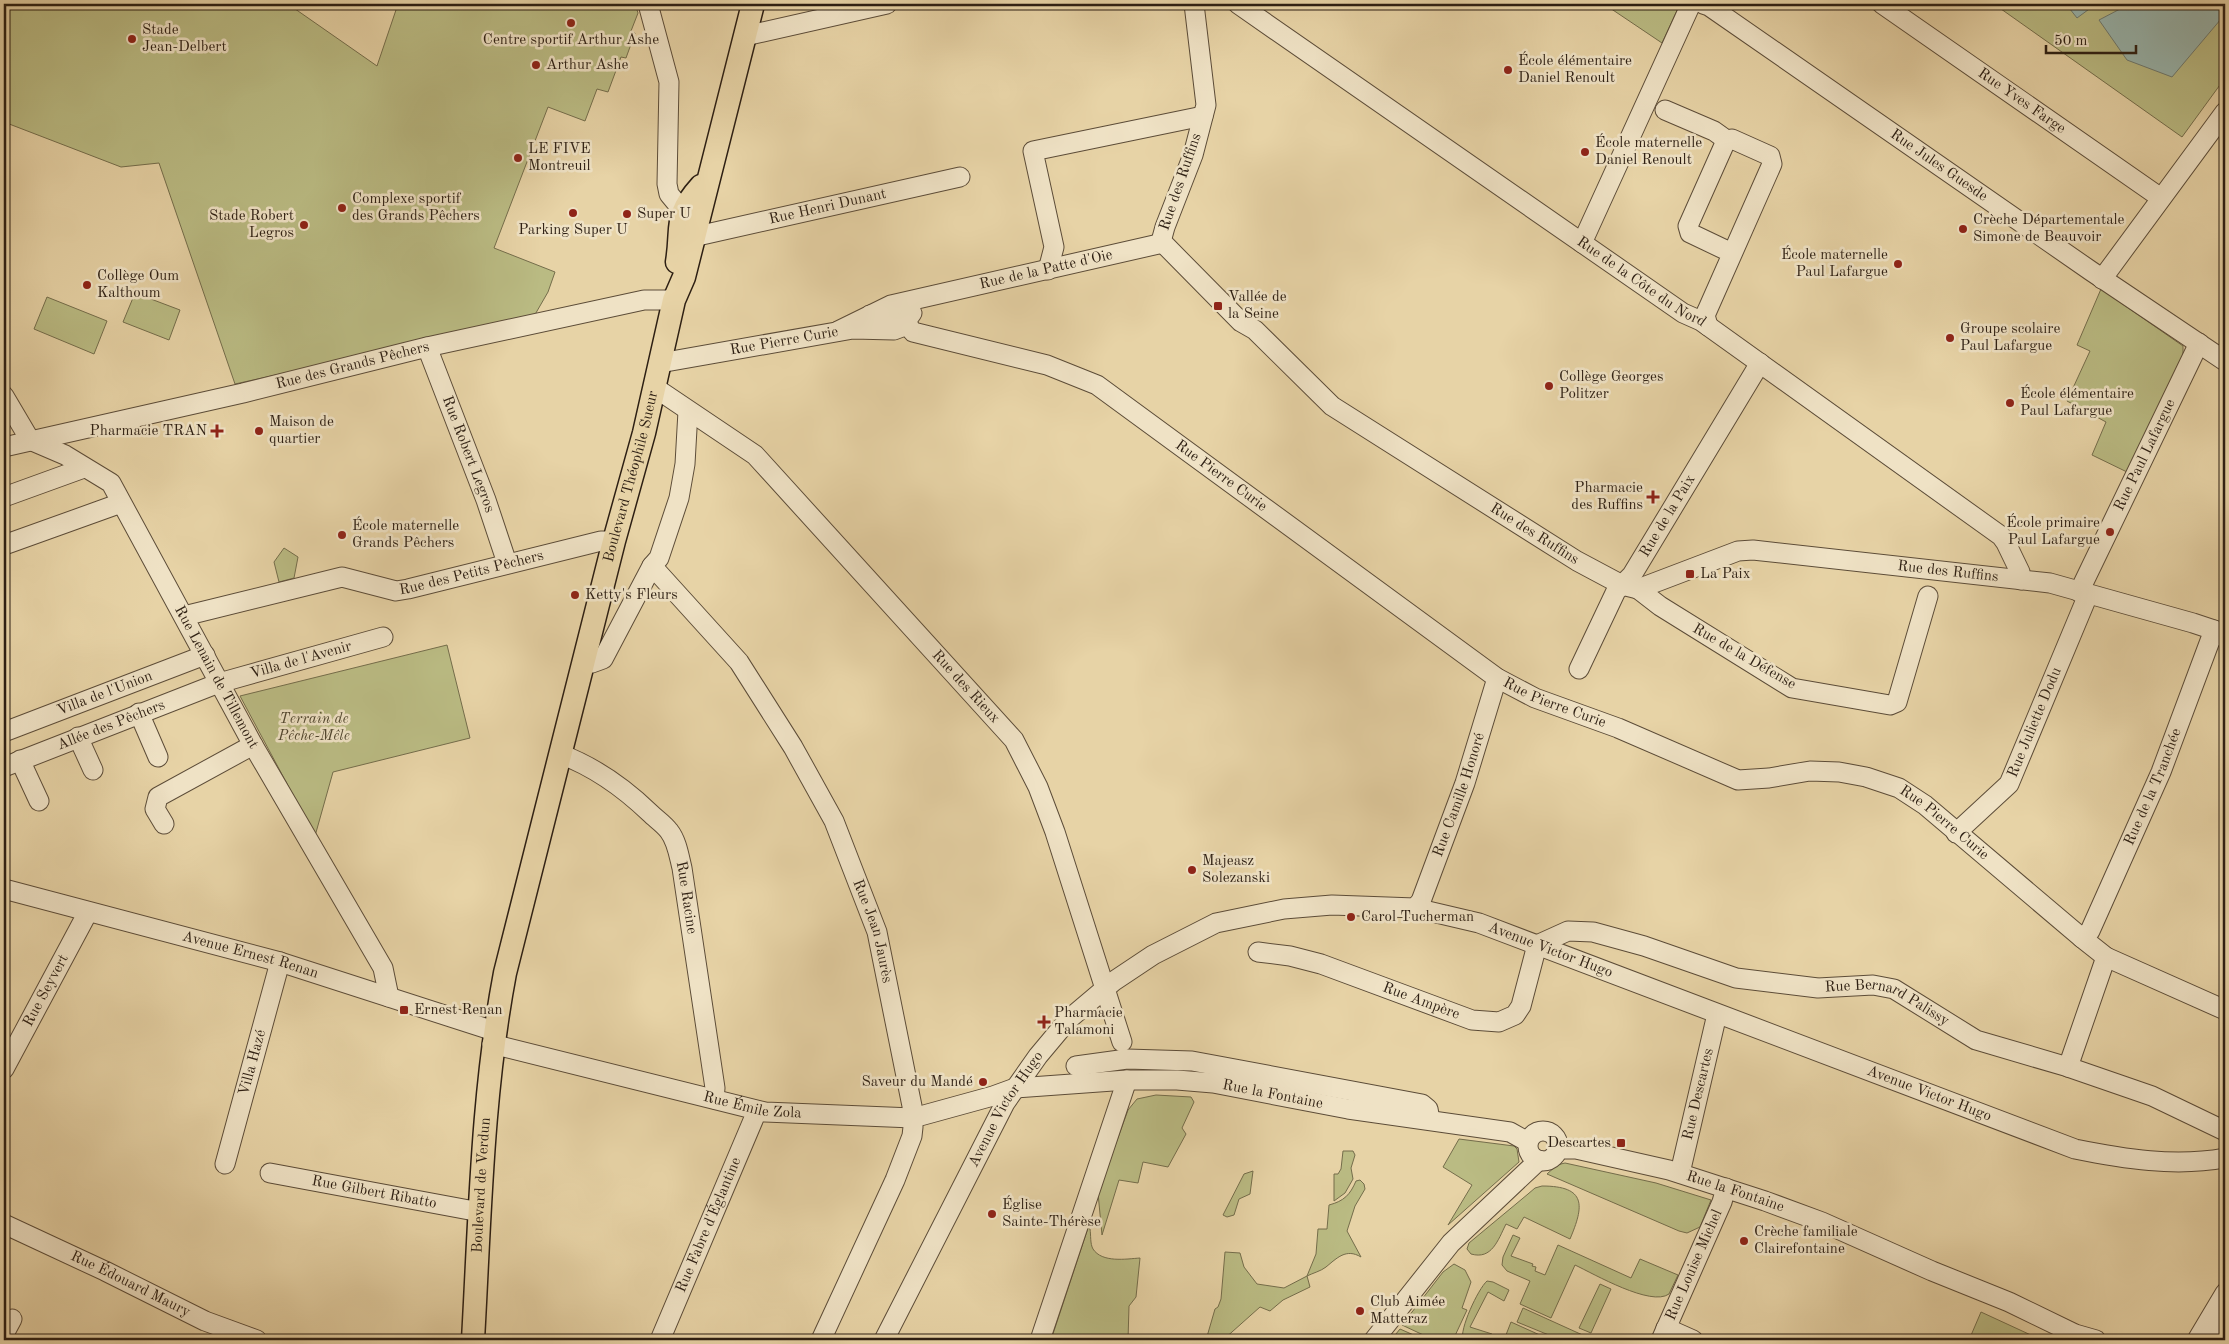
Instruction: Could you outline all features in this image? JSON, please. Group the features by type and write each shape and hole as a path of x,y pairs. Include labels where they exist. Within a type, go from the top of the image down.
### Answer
{"main road":[{"name":"Boulevard Théophile Sueur","path":"560,754 614,541 644,433 660,363 675,296 675,274 679,245 678,230 694,195 753,4"},
{"name":"Boulevard Théophile Sueur","path":"675,296 684,277 693,237 694,195"},
{"name":"Boulevard de Verdun","path":"473,1340 493,1038 505,973 560,754"}],"street":[{"path":"648,4 669,82 667,184 669,194 694,195"},
{"path":"744,36 887,4"},
{"name":"Rue des Ruffins","path":"1194,4 1206,105 1193,155 1164,228 1163,243 1241,322 1255,330 1332,406 1577,561 1630,587 1738,551 1753,550 2050,583 2219,634"},
{"name":"Rue de la Côte du Nord","path":"1238,4 1683,313 1708,326 2001,536 2010,550 2020,572 2021,580"},
{"path":"1582,243 1692,4"},
{"name":"Rue Jules Guesde","path":"1703,4 1709,6 2102,279 2225,361"},
{"name":"Rue Yves Farge","path":"1882,4 2161,198"},
{"path":"1665,110 1714,131 1728,141"},
{"path":"2102,279 2225,112"},
{"path":"1048,270 1054,247 1032,151 1203,116"},
{"path":"1708,326 1705,315 1772,164 1770,156 1732,139 1725,144 1688,226 1690,233 1732,253"},
{"name":"Rue Henri Dunant","path":"693,237 960,177"},
{"name":"Rue de la Patte d'Oie","path":"838,331 891,305 1163,243"},
{"name":"Rue des Grands Pêchers","path":"4,447 98,427 427,347 644,300 675,296"},
{"path":"907,322 916,305 928,297"},
{"name":"Rue Pierre Curie","path":"870,315 884,313 896,316 907,322 913,332 1047,365 1105,390 1254,502 1498,678 1534,698 1618,728 1738,780 1769,778 1810,771 1839,772 1866,777 1899,788 1925,805 1956,833 2106,957 2225,1010"},
{"name":"Rue Pierre Curie","path":"660,363 838,331 853,329 894,330 902,328 907,322"},
{"name":"Rue Paul Lafargue","path":"2082,593 2199,343"},
{"name":"Rue Robert Legros","path":"427,347 486,500 507,563"},
{"name":"Rue de la Paix","path":"1579,669 1616,591 1630,587 1632,575 1760,363"},
{"name":"Rue des Rieux","path":"654,387 754,455 1014,740 1038,787 1055,832 1106,987 1124,1051"},
{"path":"4,396 30,440"},
{"path":"584,662 592,663 603,659 652,566 659,558 678,498 685,464 688,411"},
{"name":"Rue Lenain de Tillemont","path":"30,440 66,455 84,468 102,476 111,484 253,745 383,968 388,997"},
{"path":"4,497 84,468"},
{"path":"4,545 121,503"},
{"name":"Rue des Petits Pêchers","path":"184,616 342,577 396,591 604,540 614,541"},
{"name":"Rue Jean Jaurès","path":"652,566 739,662 793,747 834,821 877,932 913,1118 912,1136 895,1180 821,1340"},
{"name":"Rue de la Défense","path":"1630,587 1792,688 1890,705 1898,702 1928,596"},
{"name":"Rue Juliette Dodu","path":"1956,833 2008,784 2085,602 2082,593"},
{"name":"Rue de la Tranchée","path":"2082,938 2090,931 2161,772 2219,634"},
{"name":"Villa de l'Avenir","path":"219,682 383,637"},
{"name":"Villa de l'Union","path":"4,732 205,655"},
{"name":"Rue Camille Honoré","path":"1415,908 1422,901 1465,783 1498,678"},
{"name":"Allée des Pêchers","path":"12,764 219,682"},
{"path":"139,713 158,757"},
{"path":"78,738 93,770"},
{"path":"164,824 155,809 158,797 253,745"},
{"name":"Rue Racine","path":"560,754 576,760 608,777 628,791 669,832 676,844 682,868 715,1088 714,1099"},
{"path":"12,764 39,800"},
{"name":"Avenue Ernest Renan","path":"4,889 280,962 388,997 493,1038"},
{"name":"Avenue Victor Hugo","path":"884,1340 989,1132 1015,1088 1069,1019 1106,987 1153,955 1216,924 1284,909 1332,905 1415,908 1479,924 2075,1149 2118,1158 2149,1161 2180,1162 2225,1158"},
{"name":"Rue Seyvert","path":"4,1069 88,912"},
{"name":"Rue Bernard Palissy","path":"1538,945 1568,931 1593,932 1644,946 1736,978 1818,988 1873,985 1894,989 1976,1040 2068,1067 2152,1096 2225,1131"},
{"name":"Rue Ampère","path":"1258,952 1290,956 1321,964 1472,1020 1499,1022 1515,1015 1521,1006 1538,945"},
{"path":"2068,1067 2106,957"},
{"name":"Villa Hazé","path":"225,1164 280,962"},
{"name":"Rue Descartes","path":"1680,1173 1686,1155 1717,1014"},
{"name":"Rue Émile Zola","path":"493,1038 757,1111 913,1118 1015,1088"},
{"path":"1076,1066 1124,1051 1192,1061 1422,1104 1428,1109 1430,1120"},
{"path":"1040,1340 1127,1080"},
{"name":"Rue la Fontaine","path":"1015,1088 1127,1080 1177,1080 1213,1083 1348,1109 1510,1132 1528,1142"},
{"name":"Rue Fabre d'Églantine","path":"660,1340 757,1111"},
{"path":"1374,1340 1451,1243 1539,1160 1550,1159 1557,1149 1556,1138 1546,1131 1535,1133 1528,1142 1530,1153 1539,1160"},
{"name":"Rue la Fontaine","path":"1557,1149 1576,1149 1615,1156 1680,1173 1822,1222 1932,1271 2009,1302 2075,1334 2096,1340"},
{"name":"Rue Gilbert Ribatto","path":"270,1173 480,1212"},
{"name":"Rue Louise Michel","path":"1663,1334 1722,1202 1726,1188"},
{"name":"Rue Édouard Maury","path":"4,1224 106,1271 205,1321 257,1340"},
{"name":"Rue la Fontaine","path":"1932,1271 1954,1289 2066,1340"},
{"path":"2198,1340 2225,1293"},
{"path":"2217,1340 2225,1324"},
{"path":"1663,1334 1693,1340"}],"green space":[{"name":"Complexe sportif des Grands Pêchers","path":"4,4 288,4 377,66 398,4 635,4 638,13 631,31 635,33 626,58 621,57 608,92 597,89 585,121 548,107 494,248 555,272 548,292 533,318 235,384 159,163 121,167 4,122"},
{"path":"1604,4 1680,4 1662,43"},
{"path":"1994,4 2225,4 2225,78 2182,137"},
{"path":"2101,289 2183,346 2183,356 2127,472 2092,455 2106,422 2067,401 2090,351 2077,345"},
{"path":"135,293 180,310 169,340 123,322"},
{"path":"47,297 107,321 94,354 34,329"},
{"path":"284,548 298,557 294,578 279,582 274,562"},
{"name":"Terrain de Pêche-Mêle","path":"447,645 470,738 333,772 315,836 240,696"},
{"path":"1156,1095 1191,1097 1194,1102 1182,1128 1186,1134 1168,1167 1143,1162 1138,1183 1119,1180 1102,1235 1098,1193 1128,1110 1137,1099"},
{"path":"1459,1139 1514,1146 1517,1149 1519,1162 1448,1225 1472,1185 1443,1167"},
{"path":"1343,1151 1353,1151 1355,1155 1351,1168 1353,1179 1345,1193 1334,1201 1334,1174 1338,1174 1341,1169"},
{"path":"1565,1163 1656,1183 1711,1200 1700,1227 1687,1233 1679,1231 1547,1174 1557,1165"},
{"path":"1253,1171 1250,1194 1239,1199 1234,1215 1227,1217 1223,1215 1244,1174"},
{"path":"1360,1180 1364,1184 1365,1189 1355,1206 1347,1231 1361,1257 1356,1254 1342,1255 1324,1268 1307,1276 1316,1254 1318,1229 1327,1229 1329,1205 1339,1202 1346,1197 1356,1181"},
{"path":"1542,1186 1567,1190 1574,1194 1578,1200 1578,1217 1570,1239 1524,1217 1517,1229 1506,1224 1497,1242 1489,1251 1478,1255 1471,1254 1467,1249 1469,1243 1535,1188"},
{"path":"1088,1228 1090,1229 1093,1249 1102,1256 1115,1259 1140,1258 1136,1297 1129,1306 1128,1340 1051,1340"},
{"path":"1513,1235 1520,1238 1511,1256 1533,1264 1532,1266 1536,1267 1535,1271 1545,1275 1558,1245 1631,1278 1640,1259 1678,1275 1669,1294 1661,1297 1649,1296 1622,1288 1575,1265 1551,1318 1520,1304 1530,1281 1507,1271 1502,1265 1503,1257"},
{"path":"1225,1252 1240,1253 1244,1267 1257,1284 1284,1288 1307,1276 1310,1287 1283,1300 1270,1311 1260,1307 1223,1340 1206,1340 1215,1309 1218,1307 1221,1299"},
{"path":"1454,1264 1465,1270 1471,1282 1462,1308 1467,1310 1453,1340 1434,1340 1402,1325 1443,1272"},
{"path":"1487,1281 1509,1290 1504,1301 1488,1292 1470,1327 1492,1334 1491,1337 1499,1340 1463,1340 1464,1328 1470,1310"},
{"path":"1600,1284 1611,1289 1591,1333 1579,1328"},
{"path":"1523,1308 1587,1337 1585,1340 1561,1340 1517,1322"},
{"path":"1981,1312 2033,1336 2031,1340 1969,1340"},
{"path":"1511,1322 1542,1336 1540,1340 1504,1340"},
{"path":"1400,1329 1425,1340 1391,1340"}],"water":[{"path":"2066,4 2096,4 2077,18"},
{"path":"2116,4 2225,4 2225,10 2221,19 2172,77 2127,60 2099,20 2120,9"}],"place":[{"name":"Centre sportif Arthur Ashe","path":"571,23"},
{"name":"Stade Jean-Delbert","path":"132,39"},
{"name":"Arthur Ashe","path":"536,65"},
{"name":"École élémentaire Daniel Renoult","path":"1508,70"},
{"name":"École maternelle Daniel Renoult","path":"1585,152"},
{"name":"LE FIVE Montreuil","path":"518,158"},
{"name":"Complexe sportif des Grands Pêchers","path":"342,208"},
{"name":"Parking Super U","path":"573,213"},
{"name":"Super U","path":"627,214"},
{"name":"Stade Robert Legros","path":"304,225"},
{"name":"Crèche Départementale Simone de Beauvoir","path":"1963,229"},
{"name":"École maternelle Paul Lafargue","path":"1898,264"},
{"name":"Collège Oum Kalthoum","path":"87,285"},
{"name":"Vallée de la Seine","path":"1218,306"},
{"name":"Groupe scolaire Paul Lafargue","path":"1950,338"},
{"name":"Collège Georges Politzer","path":"1549,386"},
{"name":"École élémentaire Paul Lafargue","path":"2010,403"},
{"name":"Pharmacie TRAN","path":"217,431"},
{"name":"Maison de quartier","path":"259,431"},
{"name":"Pharmacie des Ruffins","path":"1653,497"},
{"name":"École primaire Paul Lafargue","path":"2110,532"},
{"name":"École maternelle Grands Pêchers","path":"342,535"},
{"name":"La Paix","path":"1690,574"},
{"name":"Ketty's Fleurs","path":"575,595"},
{"name":"Majeasz Solezanski","path":"1192,870"},
{"name":"Carol Tucherman","path":"1351,917"},
{"name":"Ernest Renan","path":"404,1010"},
{"name":"Pharmacie Talamoni","path":"1044,1022"},
{"name":"Saveur du Mandé","path":"983,1082"},
{"name":"Descartes","path":"1621,1143"},
{"name":"Église Sainte-Thérèse","path":"992,1214"},
{"name":"Crèche familiale Clairefontaine","path":"1744,1241"},
{"name":"Club Aimée Matteraz","path":"1360,1311"}]}
